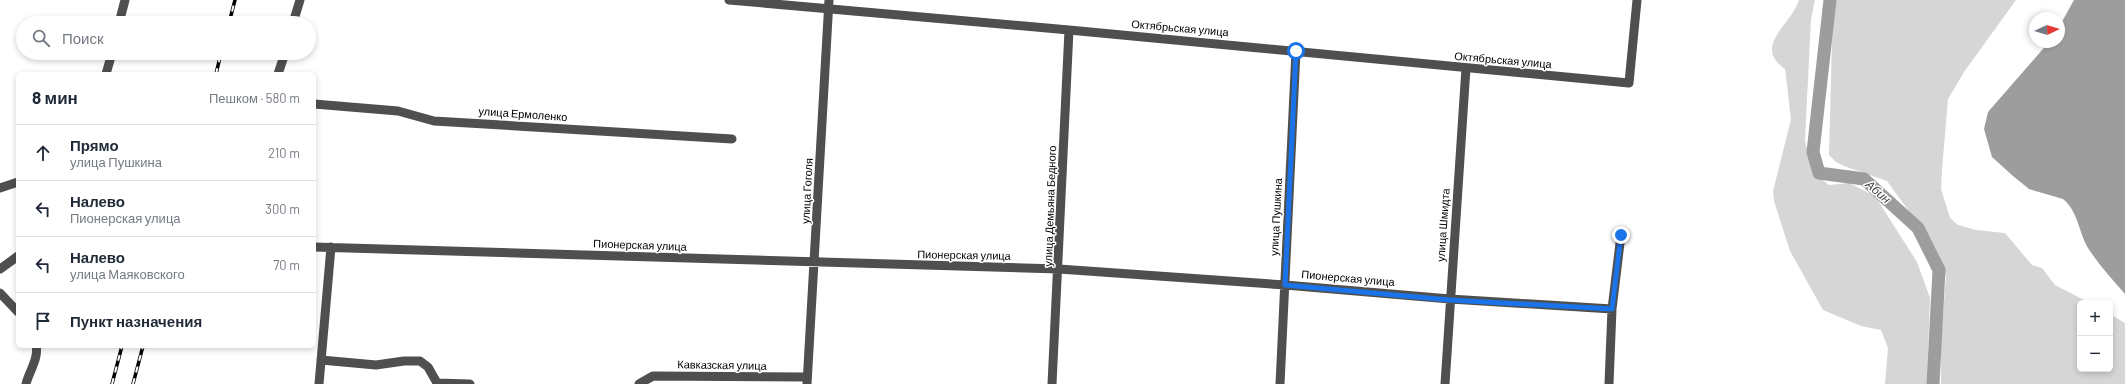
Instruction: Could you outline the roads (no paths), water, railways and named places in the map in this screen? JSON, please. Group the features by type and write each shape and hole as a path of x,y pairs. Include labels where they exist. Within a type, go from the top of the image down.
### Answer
{"street":[{"path":"121,16 125,0"},
{"path":"295,16 300,0"},
{"name":"Октябрьская улица","path":"730,0 829,5 1069,30 1629,83 1637,0"},
{"name":"улица Гоголя","path":"807,381 829,5"},
{"name":"улица Демьяна Бедного","path":"1052,384 1059,269 1069,30"},
{"name":"улица Пушкина","path":"1280,384 1296,51"},
{"path":"107,72 110,60"},
{"path":"279,72 283,60"},
{"name":"улица Шмидта","path":"1445,384 1466,68"},
{"name":"улица Ермоленко","path":"316,104 398,111 434,121 732,139"},
{"path":"0,188 16,183"},
{"path":"1609,384 1612,309 1621,235"},
{"name":"Пионерская улица","path":"316,247 814,263 1059,269 1285,285 1450,300 1612,309"},
{"path":"319,384 331,247"},
{"path":"0,269 16,257"},
{"path":"0,293 16,310"},
{"path":"26,384 36,348"},
{"path":"321,360 376,365 404,361 420,362 428,367 437,383 470,384"},
{"name":"Кавказская улица","path":"639,384 653,376 807,381"}],"waterway":[{"name":"Абин","path":"1830,0 1813,152 1819,173 1864,179 1918,228 1939,270 1933,384"}],"railway":[{"path":"231,16 235,0"},
{"path":"216,72 219,60"},
{"path":"112,384 121,348"},
{"path":"133,384 142,348"}]}
